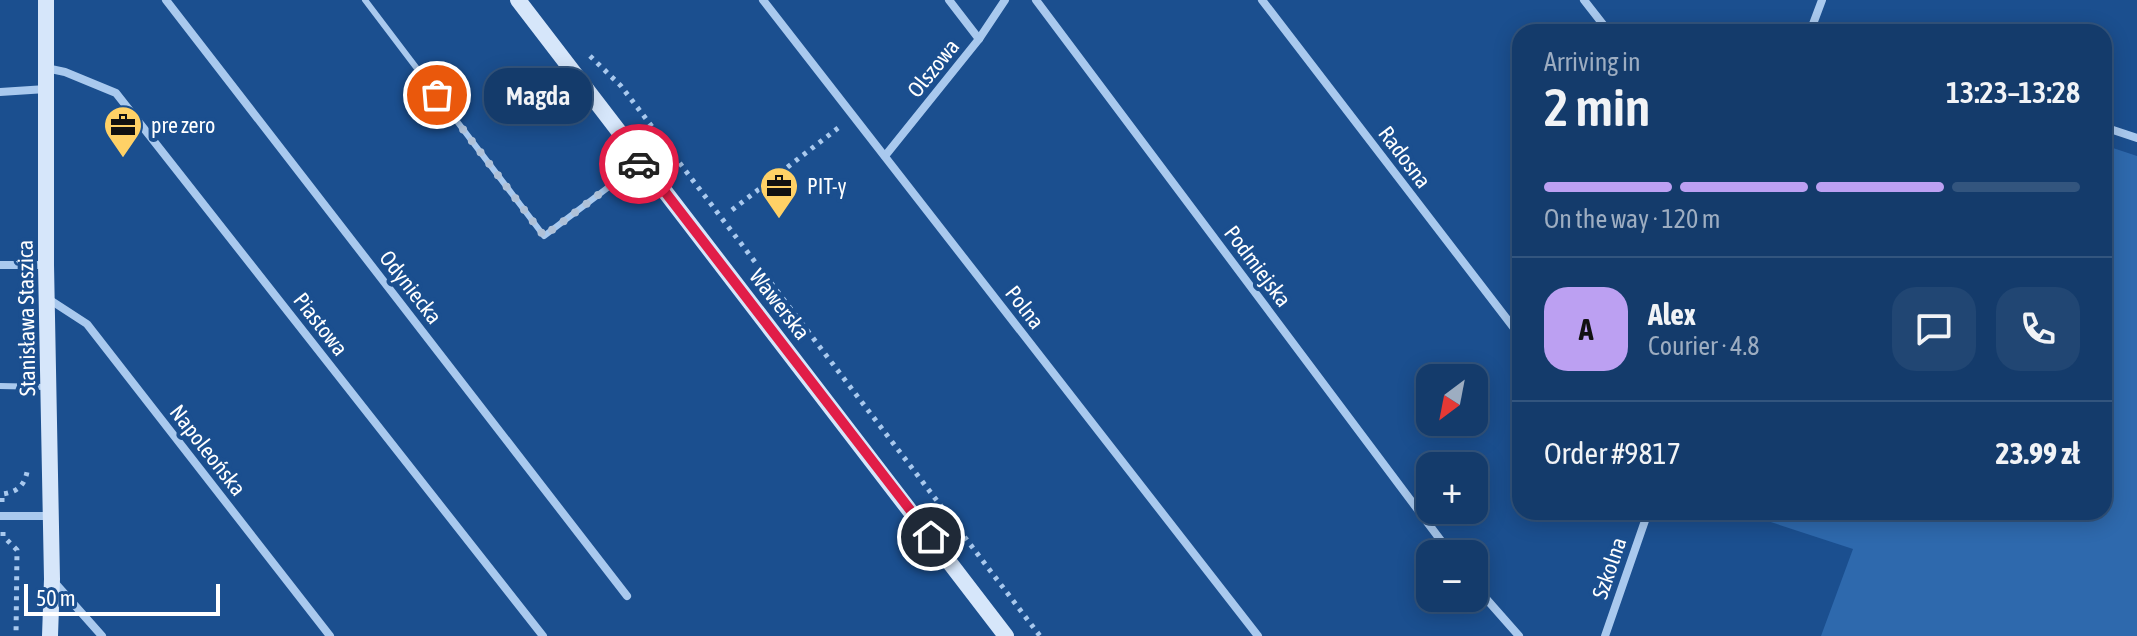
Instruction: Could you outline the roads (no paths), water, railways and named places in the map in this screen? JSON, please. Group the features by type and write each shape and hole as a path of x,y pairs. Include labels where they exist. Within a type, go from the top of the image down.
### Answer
{"street":[{"name":"Stanisława Staszica","path":"46,0 50,636"},
{"name":"Odyniecka","path":"166,0 627,596"},
{"name":"Wawerska","path":"518,0 1006,636"},
{"name":"Polna","path":"763,0 1258,636"},
{"path":"949,0 979,39"},
{"name":"Olszowa","path":"885,156 979,39 1005,0"},
{"name":"Podmiejska","path":"1036,0 1441,540"},
{"name":"Radosna","path":"1262,0 1512,326"},
{"path":"1584,0 1603,24"},
{"path":"1813,24 1822,0"},
{"name":"Piastowa","path":"46,68 65,72 116,93 543,636"},
{"path":"0,92 47,89"},
{"path":"2112,130 2137,138"},
{"path":"0,265 46,265"},
{"name":"Napoleońska","path":"47,298 87,324 330,636"},
{"path":"1,516 50,516"},
{"name":"Szkolna","path":"1605,636 1645,520"},
{"path":"52,579 102,636"},
{"path":"1488,601 1519,636"}],"lane":[{"path":"365,0 544,236 642,162"},
{"path":"0,386 49,387"}],"place":[{"name":"Magda","path":"437,95"},
{"name":"pre zero","path":"123,159"},
{"name":"PIT-y","path":"779,220"}]}
